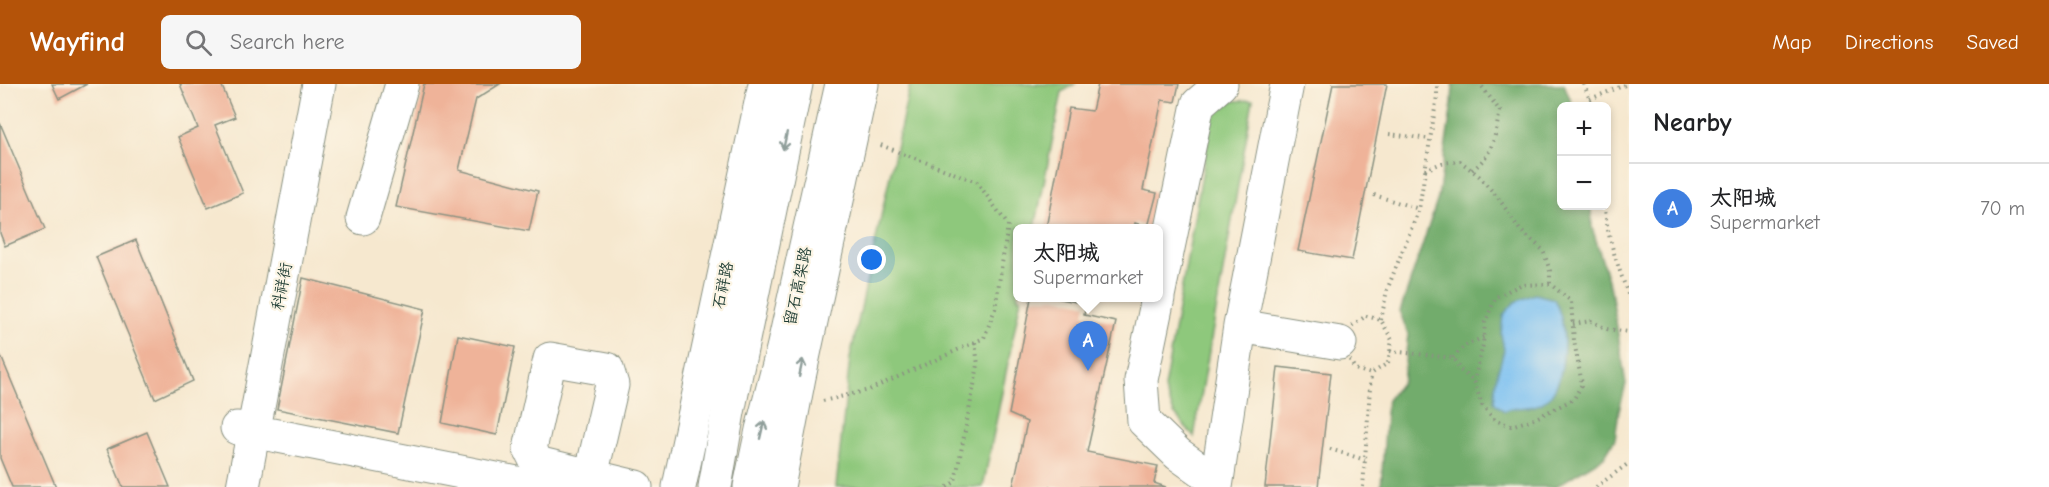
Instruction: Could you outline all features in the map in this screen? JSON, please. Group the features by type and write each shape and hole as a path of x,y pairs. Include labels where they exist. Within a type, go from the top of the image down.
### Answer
{"main road":[{"name":"科祥街","path":"243,487 319,84"},
{"path":"363,218 402,84"},
{"name":"石祥路","path":"679,487 765,84"},
{"path":"696,487 710,391 774,84"},
{"path":"715,487 730,401 796,84"},
{"name":"留石高架路","path":"750,487 842,84"},
{"path":"778,487 862,84"},
{"path":"1163,273 1198,104 1221,84"},
{"path":"1157,302 1141,380 1144,421 1178,454 1216,484 1240,326 1287,84"},
{"path":"1240,326 1340,343"},
{"path":"237,428 537,487"},
{"path":"553,487 591,476 636,487"}],"path":[{"path":"1381,320 1387,290 1419,209 1437,84"},
{"path":"1472,170 1486,160 1493,143 1500,111 1480,84"},
{"path":"1584,84 1591,102"},
{"path":"1590,99 1625,85"},
{"path":"793,408 869,390 984,338 995,309 1008,225 976,182 852,134"},
{"path":"1389,134 1430,139"},
{"path":"1425,170 1460,161 1472,170 1499,199 1520,230 1543,250 1550,271 1550,284"},
{"path":"1374,195 1419,209"},
{"path":"1605,210 1629,297"},
{"path":"1550,284 1571,301 1573,324 1582,384 1574,399 1534,419 1511,426 1495,420 1482,405 1474,381 1485,322 1496,297 1520,285 1550,284"},
{"path":"1573,324 1591,321 1607,328 1629,332"},
{"path":"1453,358 1464,346 1484,337"},
{"path":"947,487 956,482 978,365 975,342"},
{"path":"1390,351 1453,358"},
{"path":"1453,358 1460,370 1474,381"},
{"path":"1363,487 1371,374"},
{"path":"1330,449 1365,460"},
{"path":"1596,487 1629,463"}],"green space":[{"path":"910,84 1075,84 1062,92 1036,224 1013,224 1013,302 1020,302 983,487 836,487 850,358"},
{"path":"1453,84 1564,84 1571,102 1557,102 1557,210 1591,210 1592,227 1611,290 1626,384 1615,439 1604,457 1555,487 1381,487 1387,400 1403,381 1408,334 1400,312 1438,198"},
{"path":"1253,100 1194,437 1174,413 1164,388 1213,112 1233,101"}],"water":[{"path":"1535,294 1554,299 1561,316 1564,343 1559,379 1555,389 1540,404 1504,411 1494,402 1496,379 1504,350 1501,334 1503,315 1515,302"}],"building":[{"path":"52,84 87,84 59,99"},
{"path":"180,84 221,84 235,117 215,125 243,193 208,208 178,137 198,128"},
{"path":"424,84 500,84 476,99 459,170 538,191 529,231 396,207"},
{"path":"1098,84 1179,84 1175,102 1162,100 1143,190 1157,193 1149,224 1047,224 1069,108 1092,111"},
{"path":"1333,84 1387,84 1352,260 1298,251"},
{"path":"0,123 45,229 5,246 0,233"},
{"path":"136,240 193,381 155,399 96,257"},
{"path":"303,278 425,309 398,433 277,409"},
{"path":"1030,302 1086,304 1084,315 1116,322 1087,452 1158,466 1154,483 1166,487 1013,487 1027,422 1009,414"},
{"path":"458,335 515,347 497,435 442,423"},
{"path":"0,354 56,487 12,487 0,458"},
{"path":"1278,367 1331,373 1318,487 1265,487"},
{"path":"147,432 170,487 123,487 107,449"}],"place":[{"name":"太阳城","path":"1088,371"}]}
